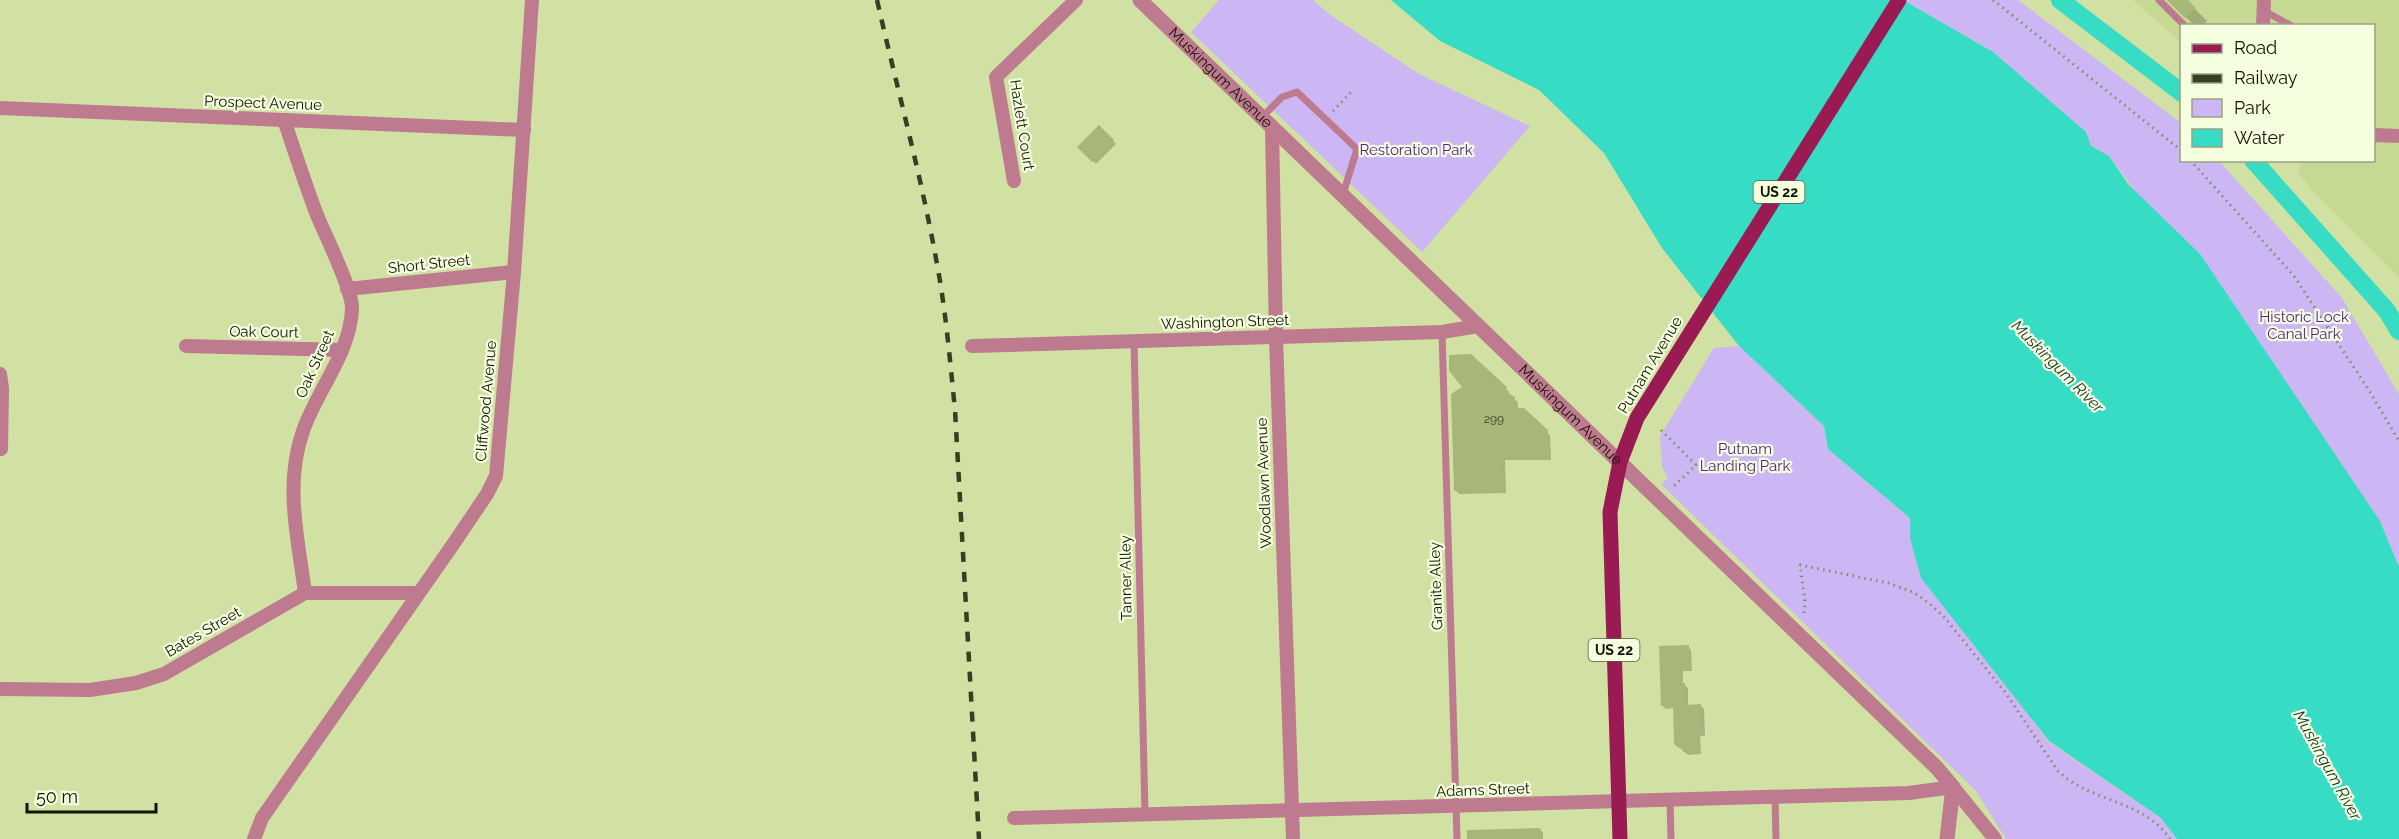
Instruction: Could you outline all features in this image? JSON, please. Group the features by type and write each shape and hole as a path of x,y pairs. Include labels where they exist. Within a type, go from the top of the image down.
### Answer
{"main road":[{"name":"Putnam Avenue","path":"1620,839 1610,512 1620,462 1637,418 1899,0"}],"street":[{"name":"Cliffwood Avenue","path":"255,839 262,818 481,504 496,476 514,272 532,0"},
{"name":"Hazlett Court","path":"1014,181 996,77 1076,0"},
{"name":"Muskingum Avenue","path":"1140,0 1929,759 1995,839"},
{"path":"2263,24 2264,5"},
{"name":"Prospect Avenue","path":"0,108 524,130"},
{"name":"Oak Street","path":"284,120 352,307 342,350 303,429 293,462 292,490 305,593"},
{"name":"Woodlawn Avenue","path":"1267,122 1293,839"},
{"path":"2375,131 2399,136"},
{"name":"Short Street","path":"347,289 514,272"},
{"name":"Washington Street","path":"972,346 1442,332 1478,326"},
{"name":"Oak Court","path":"186,346 342,350"},
{"path":"0,374 2,388 1,449"},
{"name":"Bates Street","path":"0,689 90,690 135,683 164,674 305,593 417,593"},
{"path":"1947,839 1953,787"},
{"name":"Adams Street","path":"1014,818 1249,810 1293,812 1670,801 1909,793 1953,787"}],"lane":[{"path":"2158,0 2183,24"},
{"path":"2264,5 2289,24"},
{"path":"1267,122 1282,97 1297,92 1357,149 1342,195"},
{"name":"Granite Alley","path":"1442,332 1457,839"},
{"name":"Tanner Alley","path":"1134,342 1145,813"},
{"path":"1775,797 1776,839"},
{"path":"1670,801 1671,839"}],"path":[{"path":"1993,0 2180,150"},
{"path":"1325,118 1352,91"},
{"path":"2192,162 2294,276 2370,392 2399,441"},
{"path":"1661,430 1696,465 1672,487"},
{"path":"1804,613 1805,601 1800,565 1865,577 1913,592 1929,603 1952,627 2005,692 2058,771 2069,782 2136,810 2158,824 2170,839"}],"shaded area":[{"path":"2133,0 2399,0 2399,277 2314,193 2298,172 2301,162 2375,162 2375,24 2180,24 2180,41"}],"green space":[{"name":"Restoration Park","path":"1219,0 1313,0 1329,14 1419,74 1530,126 1422,252 1191,32"},
{"name":"Historic Lock Canal Park","path":"1903,0 2018,0 2180,122 2180,162 2220,162 2342,298 2399,394 2399,567 2380,521 2109,156 2091,146 2086,132 1993,52"},
{"name":"Putnam Landing Park","path":"1739,346 1824,426 1828,449 1910,518 1910,538 2048,741 2161,818 2177,839 2006,839 1976,791 1661,484 1668,478 1662,467 1660,436 1714,348"}],"water":[{"path":"1391,0 1903,0 1993,52 2086,132 2091,146 2109,156 2128,184 2200,254 2380,521 2399,567 2399,839 2177,839 2161,818 2049,741 1921,578 1910,538 1910,518 1828,449 1824,426 1739,346 1662,248 1604,153 1539,90 1440,41"}],"building":[{"path":"2167,0 2188,0 2196,8 2185,18"},
{"path":"1099,125 1114,140 1092,162 1077,147"},
{"path":"1471,354 1507,387 1505,391 1515,397 1515,408 1524,408 1548,430 1548,457 1502,457 1503,490 1454,491 1451,394 1462,387 1449,371 1449,355"},
{"path":"1689,645 1689,668 1680,668 1680,683 1685,683 1685,705 1701,704 1702,733 1697,733 1698,752 1683,752 1683,749 1677,747 1674,743 1673,706 1661,706 1659,646"},
{"path":"1540,828 1541,839 1467,839 1467,830"}],"waterway":[{"name":"Muskingum River","path":"2060,0 2180,91"},
{"name":"Muskingum River","path":"2255,162 2387,311 2399,331"}],"railway":[{"path":"877,0 924,198 945,318 955,410 979,839"}]}
